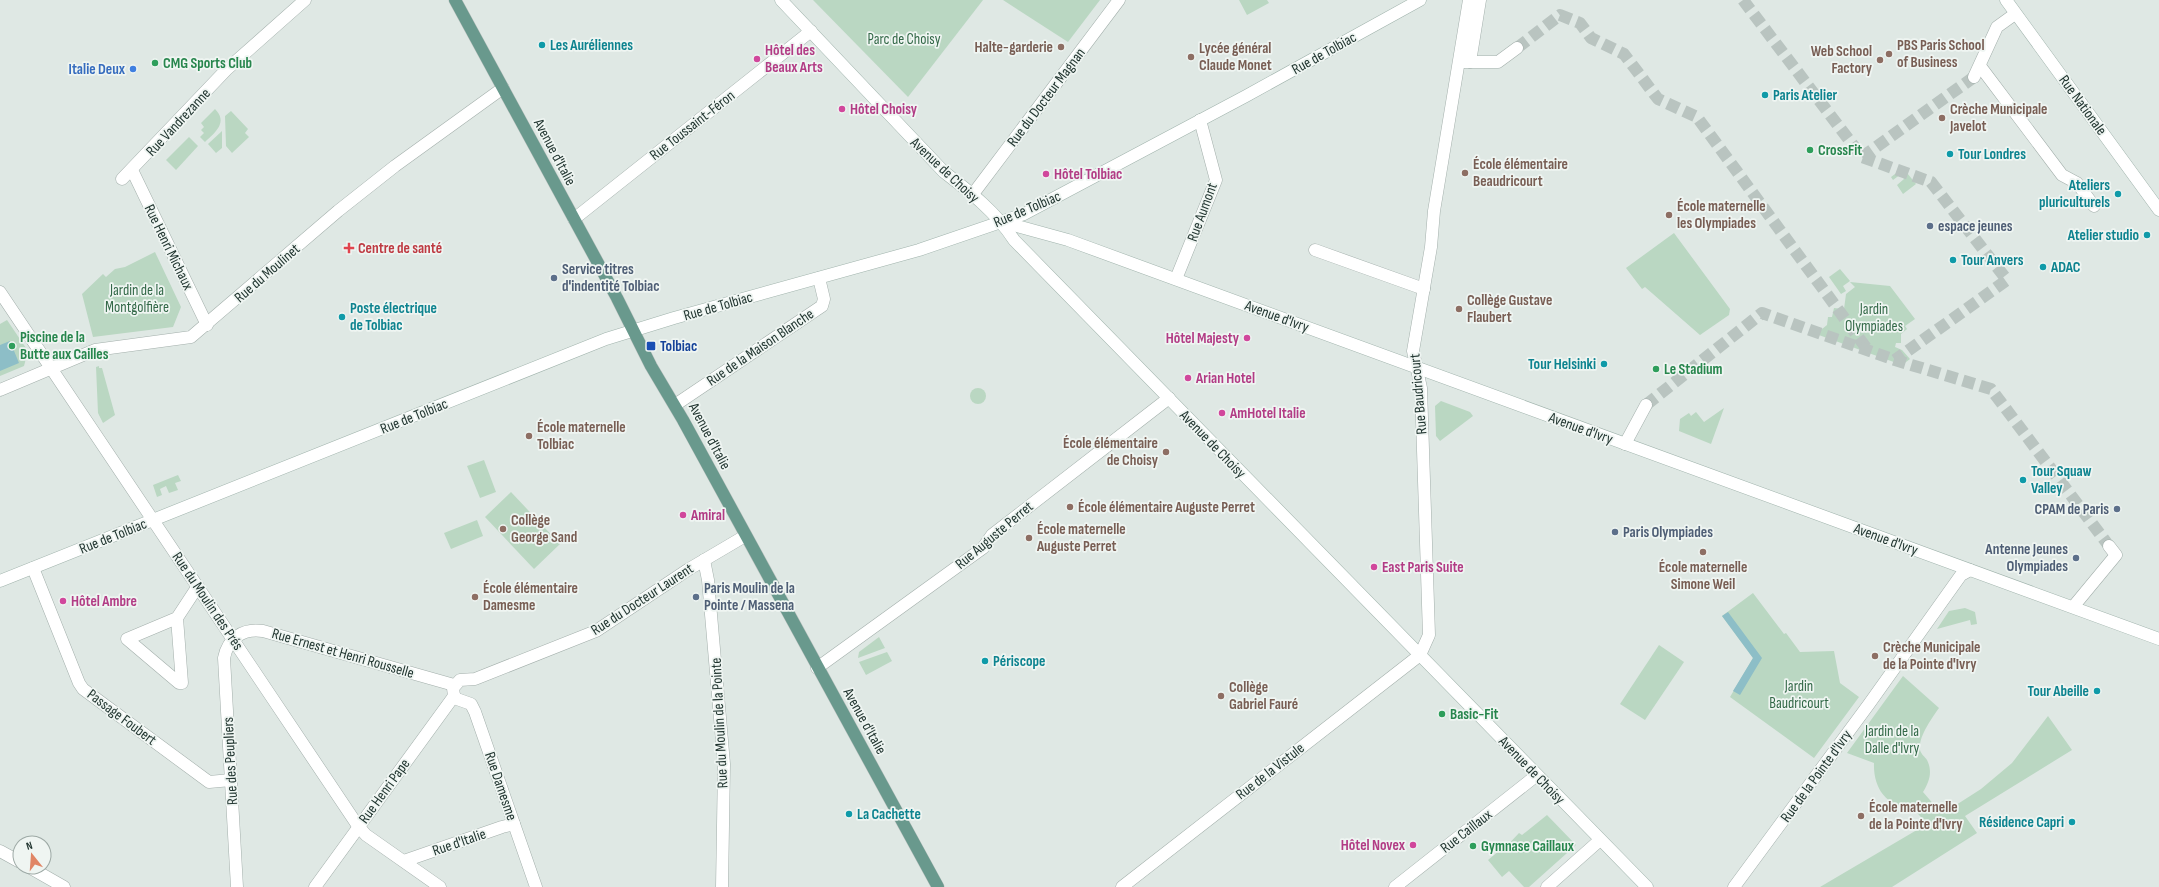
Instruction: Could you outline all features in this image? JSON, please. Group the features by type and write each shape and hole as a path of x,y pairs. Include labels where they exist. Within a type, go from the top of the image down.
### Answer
{"main road":[{"name":"Avenue d'Italie","path":"455,0 651,366 675,405 817,668 938,887"}],"street":[{"name":"Rue Vandrezanne","path":"122,179 226,70 305,0"},
{"name":"Avenue de Choisy","path":"781,0 939,166 1002,222 1014,240 1647,887"},
{"name":"Rue du Docteur Magnan","path":"972,194 1119,0"},
{"name":"Rue de Tolbiac","path":"0,581 606,339 633,330 919,250 1002,222 1045,204 1420,0"},
{"name":"Rue Baudricourt","path":"1465,62 1469,0"},
{"name":"Rue Baudricourt","path":"1420,655 1428,636 1421,388 1414,350 1431,247 1434,211 1465,62 1480,0"},
{"name":"Rue Nationale","path":"2006,0 2159,210"},
{"path":"1974,77 1997,27 2015,14"},
{"name":"Rue Toussaint-Féron","path":"574,220 811,31"},
{"path":"1465,62 1498,62 1517,48"},
{"path":"1980,66 2062,175 2077,183 2094,206"},
{"name":"Rue du Moulinet","path":"0,390 51,368 104,348 191,337 207,325 338,211 395,166 503,88"},
{"name":"Rue Aumont","path":"1176,280 1216,180 1200,120"},
{"name":"Rue Henri Michaux","path":"132,170 207,325"},
{"name":"Avenue d'Ivry","path":"1002,222 1068,240 2159,639"},
{"path":"1315,250 1424,289"},
{"name":"Rue de la Maison Blanche","path":"675,405 822,306 824,296 819,278"},
{"name":"Rue du Moulin des Prés","path":"0,292 358,826 366,835 440,887"},
{"name":"Rue Auguste Perret","path":"817,668 983,548 992,535 1169,398"},
{"path":"1625,444 1646,405"},
{"name":"Rue du Docteur Laurent","path":"454,690 460,680 469,680 596,631 704,560 745,536"},
{"path":"2073,607 2116,555 2109,546"},
{"name":"Rue du Moulin de la Pointe","path":"704,560 708,580 722,727 724,764 722,887"},
{"name":"Passage Foubert","path":"33,568 79,683 83,689 209,782 231,780"},
{"name":"Rue de la Pointe d'Ivry","path":"1734,887 1874,698 1961,575 1970,570"},
{"path":"177,618 183,689 179,683 127,639 177,618 198,586"},
{"name":"Rue Ernest et Henri Rousselle","path":"233,638 250,630 263,631 454,690"},
{"name":"Rue des Peupliers","path":"233,638 227,648 224,658 236,887"},
{"name":"Rue de la Vistule","path":"1122,887 1420,655"},
{"name":"Rue Damesme","path":"454,690 473,706 536,887"},
{"name":"Rue Henri Pape","path":"315,887 454,690"},
{"name":"Rue Caillaux","path":"1395,887 1537,775"},
{"name":"Rue d'Italie","path":"404,861 502,826 514,824"},
{"path":"1547,887 1600,840"},
{"path":"0,851 12,858"},
{"path":"42,875 64,887"}],"green space":[{"name":"Parc de Choisy","path":"813,0 983,0 908,97"},
{"path":"1003,0 1100,0 1068,42"},
{"path":"1239,0 1267,0 1269,3 1247,15"},
{"path":"215,109 220,118 219,127 205,142 200,137 204,133 201,130 204,127 201,123"},
{"path":"231,111 248,129 245,133 249,137 232,153 226,146 225,116"},
{"path":"222,131 222,148 216,153 208,144"},
{"path":"189,137 198,146 176,170 166,160"},
{"path":"1903,168 1916,184 1903,194 1897,185 1904,179 1901,174 1893,180 1891,177"},
{"path":"1674,233 1730,309 1729,315 1700,335 1645,287 1642,289 1626,268"},
{"name":"Jardin de la Montgolfière","path":"155,252 181,307 173,327 93,337 82,294 103,274 106,277 115,269 125,267"},
{"path":"1840,269 1850,281 1843,286 1846,291 1841,294 1829,277"},
{"name":"Jardin Olympiades","path":"1850,282 1890,286 1915,319 1905,326 1907,329 1901,334 1901,343 1896,343 1895,347 1902,350 1910,359 1902,365 1816,334 1827,325 1828,317 1832,317 1834,308 1844,309 1846,294 1855,287"},
{"name":"Piscine de la Butte aux Cailles","path":"7,320 28,351 24,366 0,376 0,324"},
{"path":"99,366 99,368 102,368 115,415 103,423 98,413 96,367"},
{"path":"978,388 984,390 986,396 984,402 978,404 972,402 970,396 972,390"},
{"path":"1441,401 1470,412 1473,416 1440,441 1436,436 1435,406"},
{"path":"1724,408 1711,444 1679,431 1680,419 1689,413 1691,416 1696,412 1704,422"},
{"path":"484,460 496,492 480,498 467,466"},
{"path":"178,475 181,481 175,483 178,490 169,493 166,486 160,489 162,495 157,497 153,485"},
{"path":"511,492 560,544 534,569 485,517"},
{"path":"477,520 483,536 451,549 444,533"},
{"name":"Jardin Baudricourt","path":"1753,593 1784,634 1786,633 1800,652 1834,651 1840,683 1859,697 1814,758 1730,697 1753,658 1722,616"},
{"path":"1965,608 1975,612 1977,624 1971,625 1970,620 1937,629 1949,611"},
{"path":"879,637 885,648 858,658 859,652"},
{"path":"1659,645 1684,662 1645,720 1620,704"},
{"path":"887,652 892,661 866,675 859,662"},
{"name":"Jardin de la Dalle d'Ivry","path":"1903,676 1939,708 1923,734 1920,750 1927,760 1930,769 1928,781 1923,792 1942,814 1981,789 2012,763 2048,716 2072,750 1965,816 1977,833 1892,887 1820,887 1927,824 1912,807 1895,804 1888,800 1879,788 1874,772 1874,763 1847,753"},
{"path":"1547,815 1576,845 1529,887 1524,887 1509,871 1502,877 1488,860 1500,850 1502,851 1519,833 1522,835"}],"water":[{"path":"10,341 19,363 0,371 0,345"},
{"path":"1728,612 1762,658 1740,695 1733,691 1753,658 1722,616"}],"tunnel":[{"path":"1743,0 1862,157 1931,182 2007,280 1895,360"},
{"path":"1517,48 1560,15 1580,23 1591,38 1624,54 1658,99 1697,117 1867,349"},
{"path":"1862,157 1974,77"},
{"path":"1646,405 1762,313 1895,360 1991,389 2109,546"}],"place":[{"name":"Les Auréliennes","path":"542,45"},
{"name":"Halte-garderie","path":"1061,47"},
{"name":"PBS Paris School of Business","path":"1889,54"},
{"name":"Lycée général Claude Monet","path":"1191,57"},
{"name":"Hôtel des Beaux Arts","path":"757,59"},
{"name":"Web School Factory","path":"1880,60"},
{"name":"CMG Sports Club","path":"155,63"},
{"name":"Italie Deux","path":"133,69"},
{"name":"Paris Atelier","path":"1765,95"},
{"name":"Hôtel Choisy","path":"842,109"},
{"name":"Crèche Municipale Javelot","path":"1942,118"},
{"name":"CrossFit","path":"1810,150"},
{"name":"Tour Londres","path":"1950,154"},
{"name":"École élémentaire Beaudricourt","path":"1465,173"},
{"name":"Hôtel Tolbiac","path":"1046,174"},
{"name":"Ateliers pluriculturels","path":"2118,194"},
{"name":"École maternelle les Olympiades","path":"1669,215"},
{"name":"espace jeunes","path":"1930,226"},
{"name":"Atelier studio","path":"2147,235"},
{"name":"Centre de santé","path":"349,248"},
{"name":"Tour Anvers","path":"1953,260"},
{"name":"ADAC","path":"2043,267"},
{"name":"Service titres d'indentité Tolbiac","path":"554,278"},
{"name":"Collège Gustave Flaubert","path":"1459,309"},
{"name":"Poste électrique de Tolbiac","path":"342,317"},
{"name":"Hôtel Majesty","path":"1247,338"},
{"name":"Piscine de la Butte aux Cailles","path":"12,346"},
{"name":"Tolbiac","path":"651,346"},
{"name":"Tour Helsinki","path":"1604,364"},
{"name":"Le Stadium","path":"1656,369"},
{"name":"Arian Hotel","path":"1188,378"},
{"name":"AmHotel Italie","path":"1222,413"},
{"name":"École maternelle Tolbiac","path":"529,436"},
{"name":"École élémentaire de Choisy","path":"1166,452"},
{"name":"Tour Squaw Valley","path":"2023,480"},
{"name":"École élémentaire Auguste Perret","path":"1070,507"},
{"name":"CPAM de Paris","path":"2117,509"},
{"name":"Amiral","path":"683,515"},
{"name":"Collège George Sand","path":"503,529"},
{"name":"Paris Olympiades","path":"1615,532"},
{"name":"École maternelle Auguste Perret","path":"1029,538"},
{"name":"École maternelle Simone Weil","path":"1703,552"},
{"name":"Antenne Jeunes Olympiades","path":"2076,558"},
{"name":"East Paris Suite","path":"1374,567"},
{"name":"École élémentaire Damesme","path":"475,597"},
{"name":"Paris Moulin de la Pointe / Massena","path":"696,597"},
{"name":"Hôtel Ambre","path":"63,601"},
{"name":"Crèche Municipale de la Pointe d'Ivry","path":"1875,656"},
{"name":"Périscope","path":"985,661"},
{"name":"Tour Abeille","path":"2097,691"},
{"name":"Collège Gabriel Fauré","path":"1221,696"},
{"name":"Basic-Fit","path":"1442,714"},
{"name":"La Cachette","path":"849,814"},
{"name":"École maternelle de la Pointe d'Ivry","path":"1861,816"},
{"name":"Résidence Capri","path":"2072,822"},
{"name":"Hôtel Novex","path":"1413,845"},
{"name":"Gymnase Caillaux","path":"1473,846"}]}
